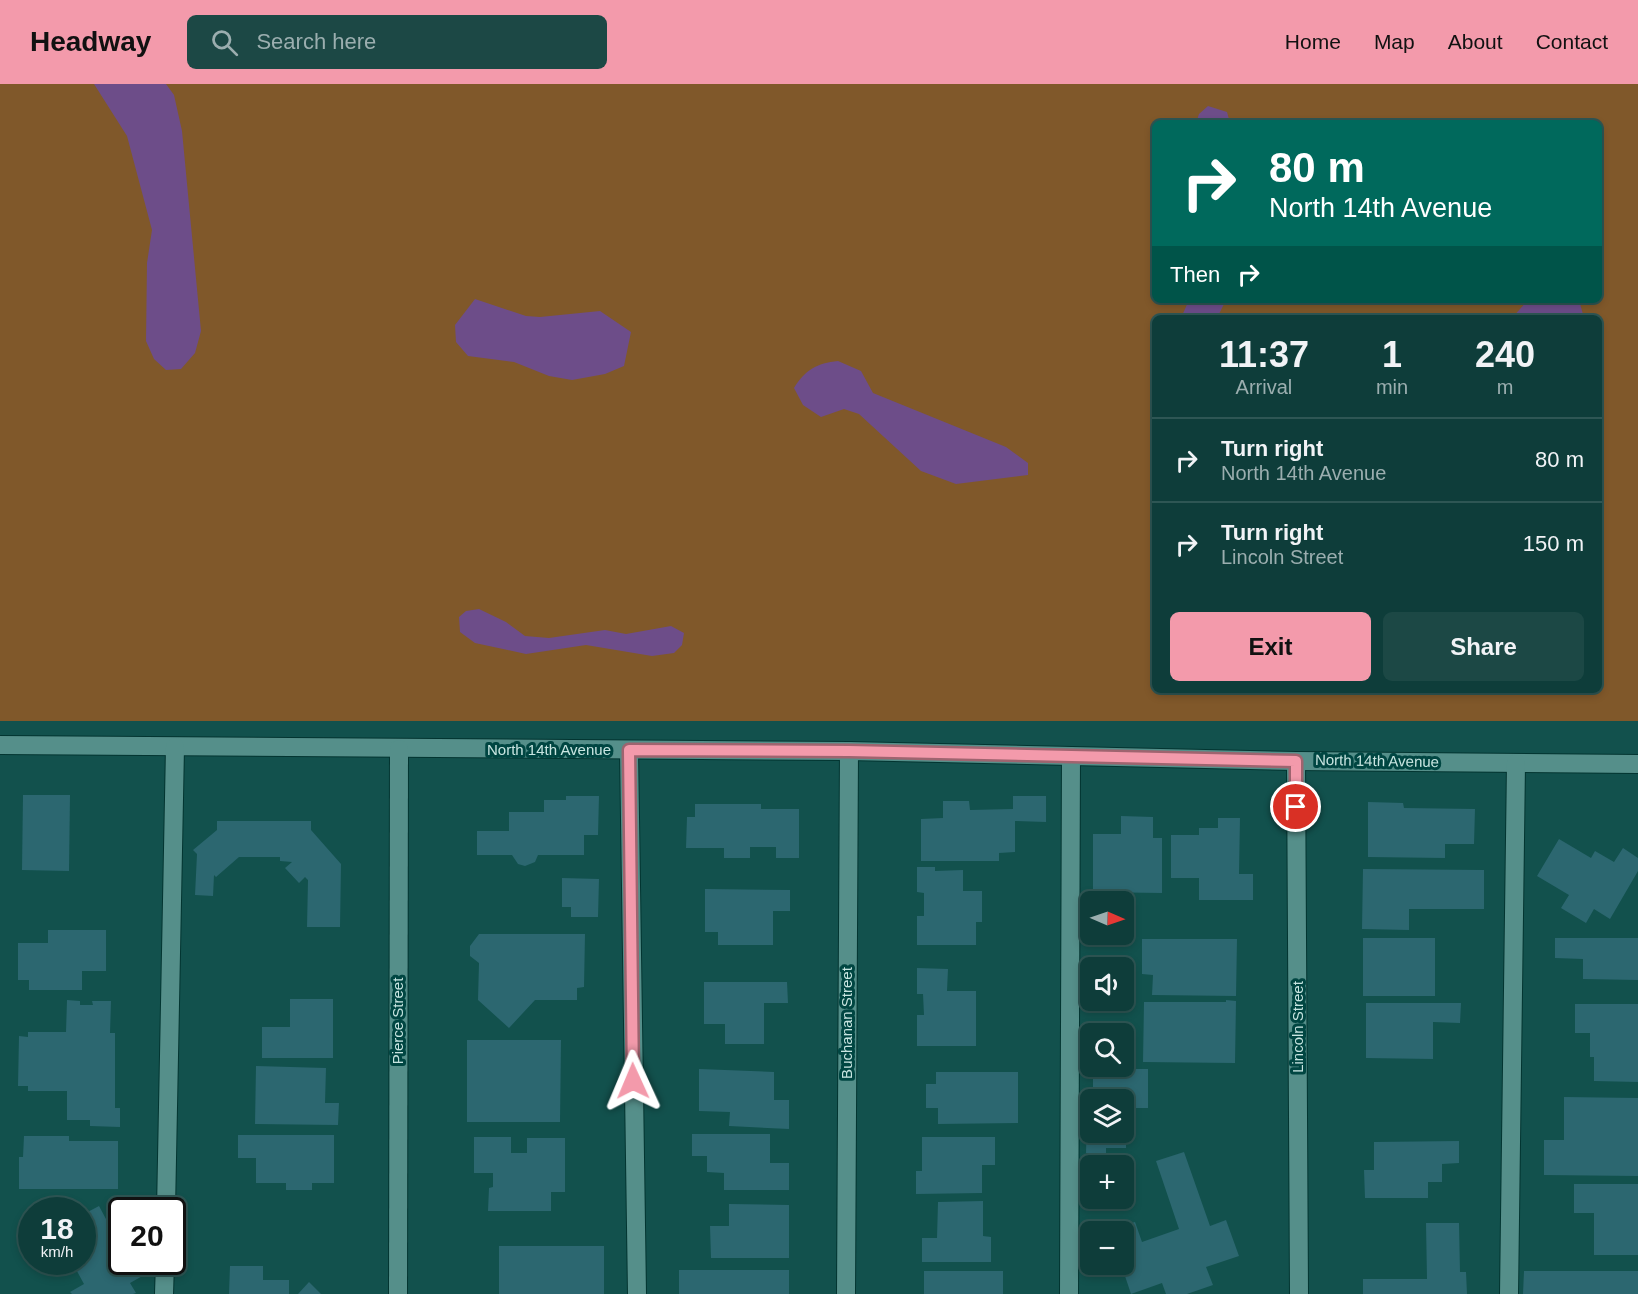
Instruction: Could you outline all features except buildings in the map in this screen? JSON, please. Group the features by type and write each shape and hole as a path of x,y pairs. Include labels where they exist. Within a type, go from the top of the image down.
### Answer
{"street":[{"name":"North 14th Avenue","path":"0,745 849,751 1296,761 1638,764"},
{"path":"166,1197 175,747"},
{"name":"Pierce Street","path":"398,1294 399,749"},
{"path":"629,750 637,1294"},
{"name":"Buchanan Street","path":"846,1294 849,751"},
{"path":"1069,1294 1071,756"},
{"name":"Lincoln Street","path":"1296,761 1299,1294"},
{"path":"1509,1294 1516,763"},
{"path":"164,1294 165,1275"}],"shaded area":[{"path":"0,84 1638,84 1638,721 0,721"},
{"path":"94,84 166,84 174,95 182,131 201,331 195,353 181,369 166,370 154,359 146,341 147,263 152,230 127,136"},
{"path":"1208,106 1227,112 1229,120 1197,120 1199,114"},
{"path":"475,299 526,316 540,317 600,311 631,332 624,366 605,374 572,380 549,376 514,362 468,356 456,342 455,325"},
{"path":"1188,303 1224,303 1218,315 1182,315"},
{"path":"1525,303 1580,303 1583,315 1515,315"},
{"path":"838,361 861,371 873,393 1006,447 1028,463 1028,475 956,484 921,471 859,414 844,409 821,417 803,405 794,388 812,368"},
{"path":"479,609 506,622 525,636 549,638 605,630 626,634 671,626 684,633 682,645 674,653 652,656 586,645 526,654 475,643 460,632 459,617 466,611"}],"route":[{"path":"633,1081 629,750 849,751 1296,761 1296,807"}]}
